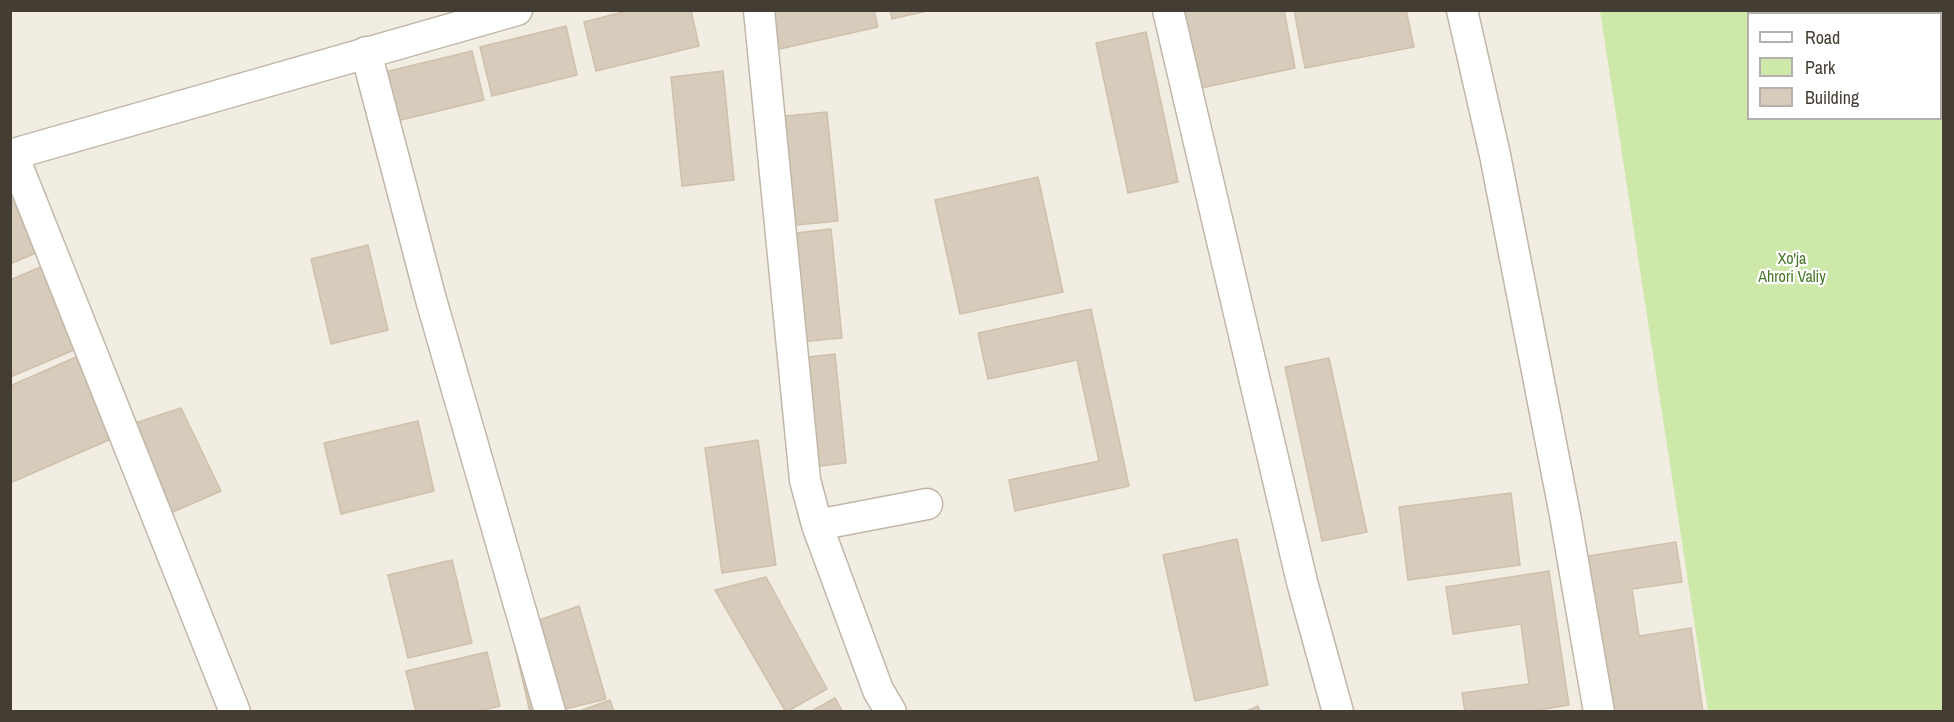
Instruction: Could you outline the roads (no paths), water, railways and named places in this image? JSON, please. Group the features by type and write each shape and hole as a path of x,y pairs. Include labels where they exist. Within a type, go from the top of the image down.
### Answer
{"street":[{"path":"235,711 12,155 517,10"},
{"path":"759,10 806,480 817,525 878,690 891,711"},
{"path":"1168,10 1302,582 1338,711"},
{"path":"1462,10 1495,155 1565,515 1599,711"},
{"path":"366,52 430,296 550,711"},
{"path":"817,525 927,504"}],"park label":[{"name":"Xo'ja Ahrori Valiy","path":"1792,269"}]}
